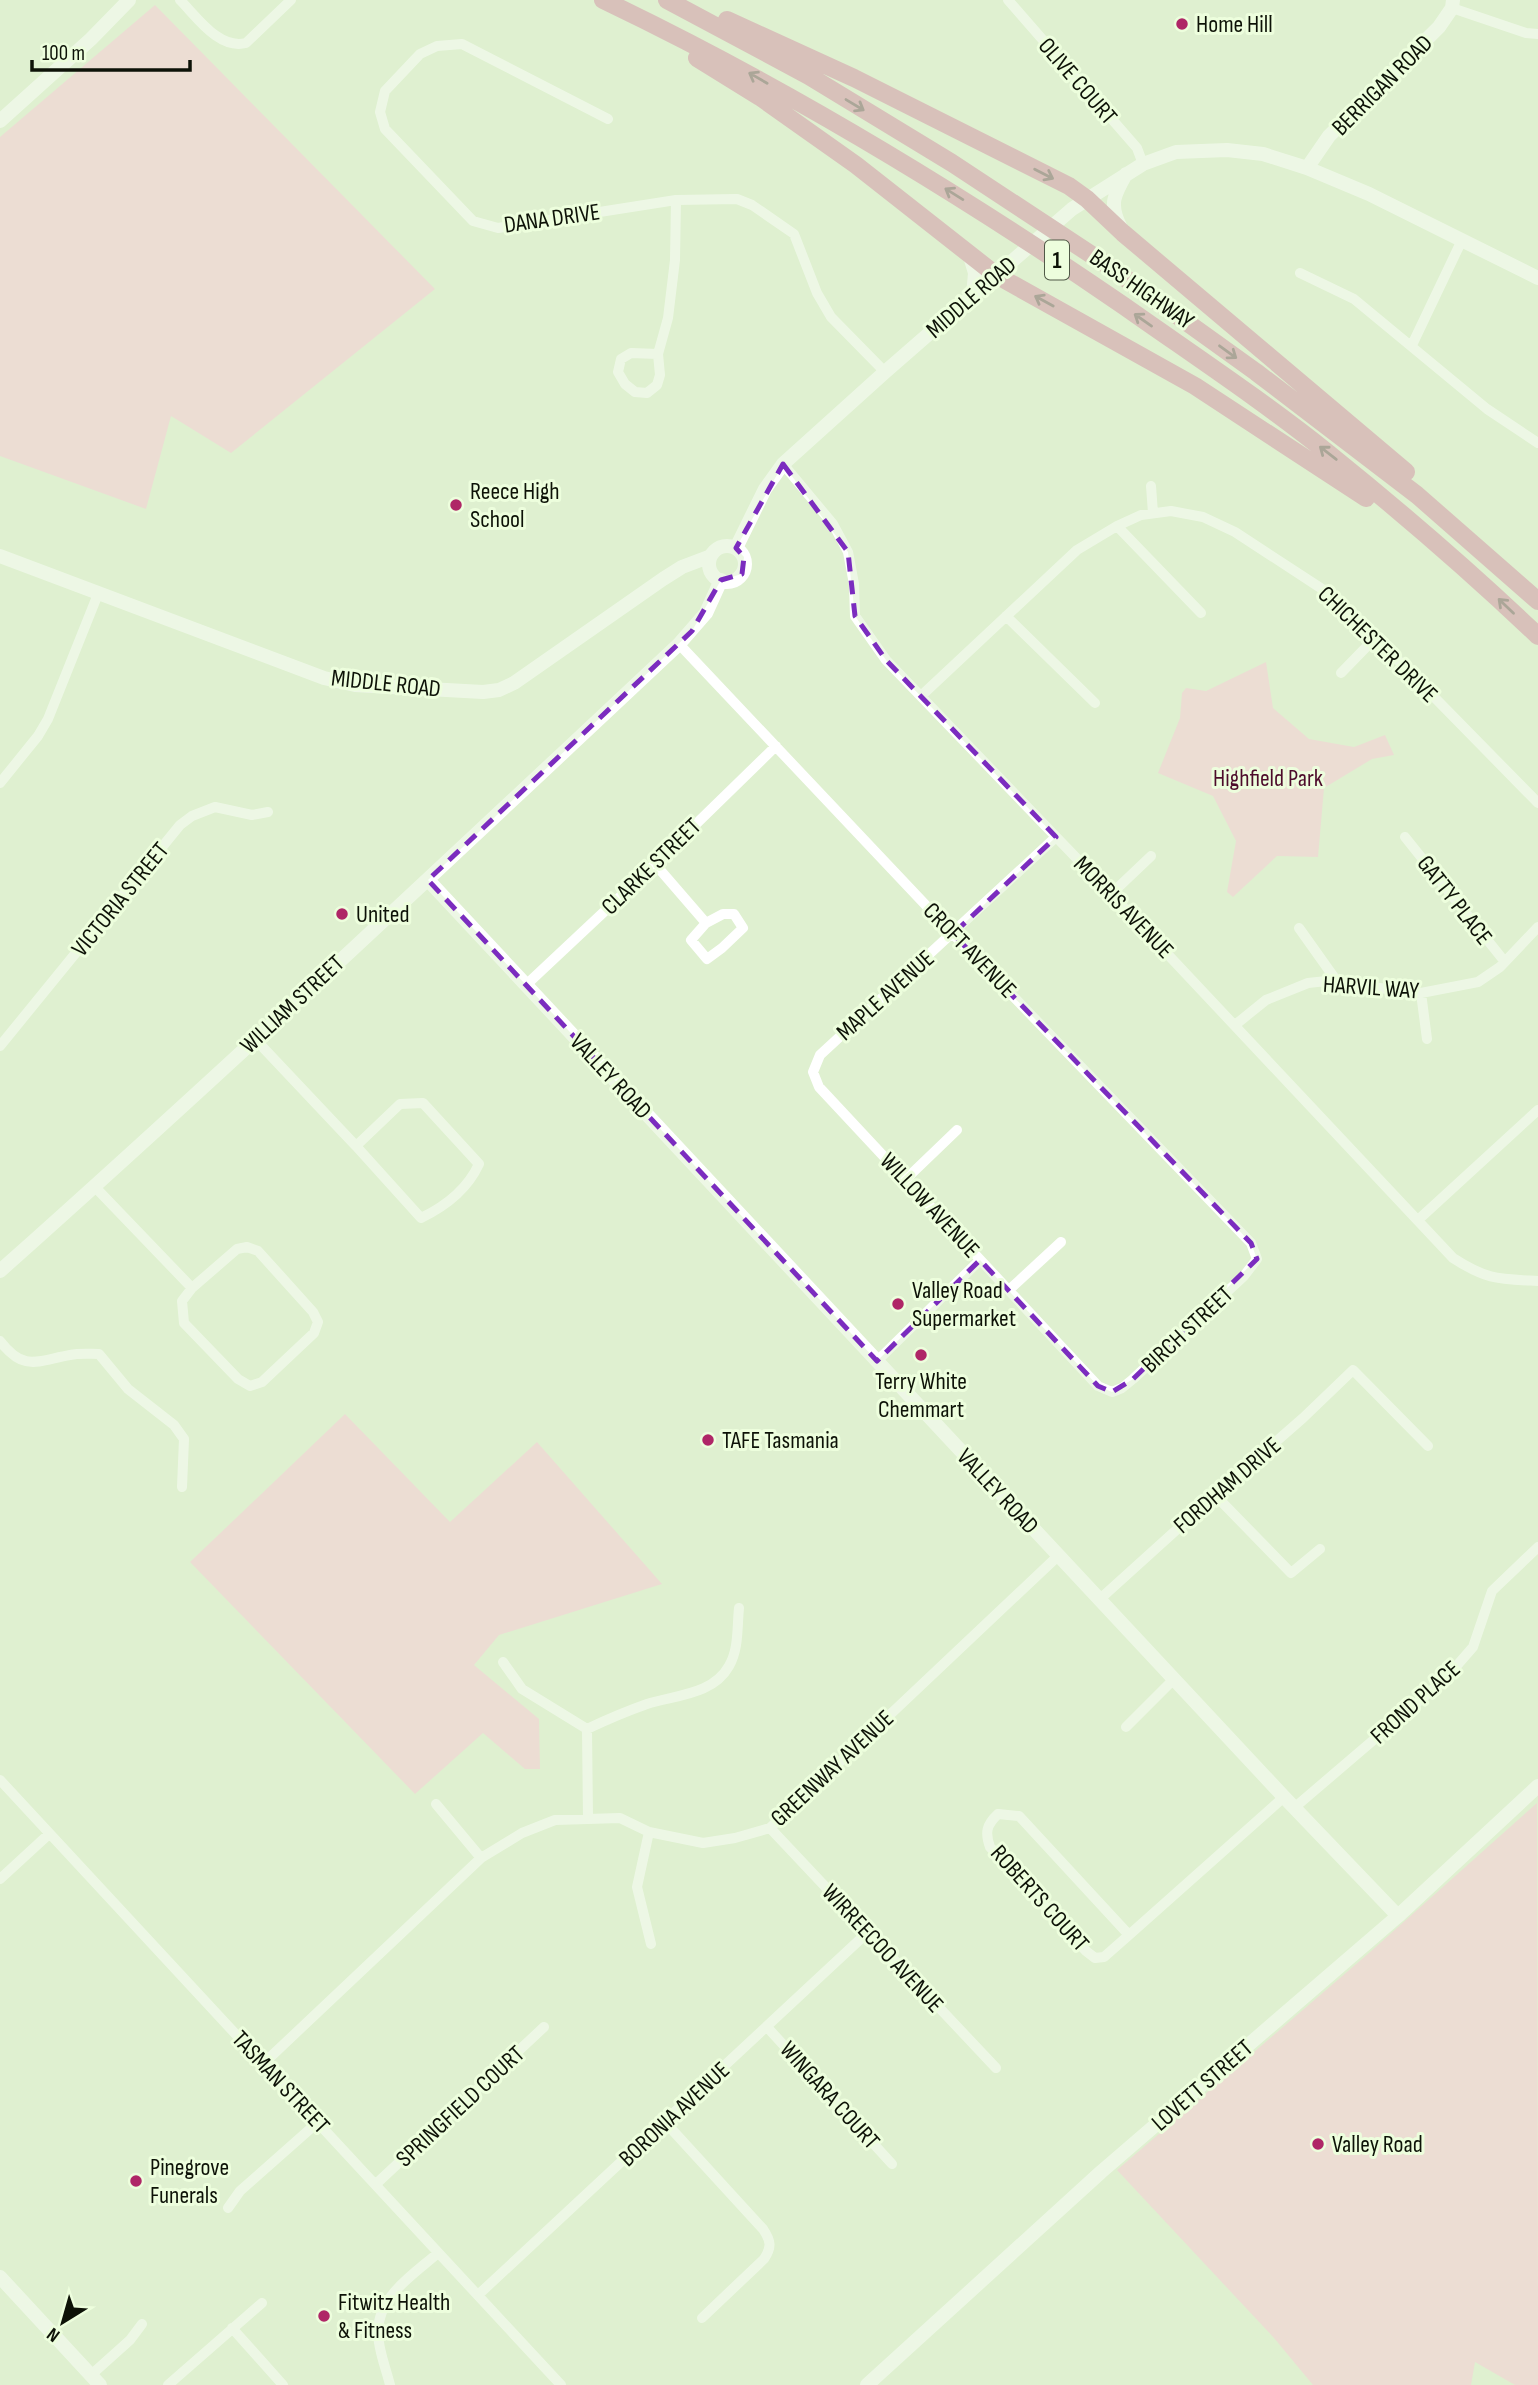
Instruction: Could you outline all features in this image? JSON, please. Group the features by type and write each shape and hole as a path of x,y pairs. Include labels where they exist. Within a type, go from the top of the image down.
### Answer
{"highway":[{"name":"BASS HIGHWAY","path":"604,0 750,73 934,182 1050,255 1326,451 1474,575 1538,636"},
{"path":"604,0 760,97 856,165 996,275 1195,386 1334,475 1474,575"},
{"name":"BASS HIGHWAY","path":"667,0 808,76 952,163 1107,265 1256,372 1417,495 1538,599"},
{"path":"678,0 854,78 1069,186 1087,198 1123,233 1449,508 1538,599"}],"street":[{"path":"0,121 91,39 129,0"},
{"path":"180,0 220,40 237,46 246,43 291,0"},
{"name":"OLIVE COURT","path":"1008,0 1137,148 1143,164"},
{"path":"1452,4 1526,33 1538,34"},
{"name":"BERRIGAN ROAD","path":"1307,168 1329,136 1440,27 1452,4"},
{"name":"DANA DRIVE","path":"608,119 462,44 437,46 420,54 386,91 380,112 385,128 473,221 498,228 676,200 737,199 752,205 794,234 817,293 831,317 885,372"},
{"name":"MIDDLE ROAD","path":"736,548 765,489 783,464 885,372 1072,209 1143,164 1176,152 1227,150 1263,154 1307,168 1369,194 1538,278"},
{"path":"1123,233 1112,210 1116,190 1127,173"},
{"path":"658,354 631,353 621,359 618,372 625,384 635,392 647,393 657,385 660,375 658,354 668,318 675,260 676,200"},
{"path":"1412,345 1462,240"},
{"path":"970,253 975,273 973,296"},
{"path":"1300,272 1354,299 1487,409 1538,443"},
{"name":"MORRIS AVENUE","path":"783,464 833,524 848,552 854,584 855,616 886,660 1111,894 1453,1258 1475,1272 1494,1278 1538,1281"},
{"path":"1151,486 1153,513"},
{"name":"CHICHESTER DRIVE","path":"921,696 1077,550 1141,514 1171,511 1203,517 1235,532 1339,600 1538,803"},
{"path":"1116,526 1201,613"},
{"path":"726,546 736,548 744,558 742,574 732,581 714,576 710,569 711,556 726,546"},
{"name":"MIDDLE ROAD","path":"0,556 324,678 355,685 483,692 499,690 514,683 672,573 711,556"},
{"name":"WILLIAM STREET","path":"0,1271 428,880 679,644 706,613 721,580"},
{"path":"0,783 38,736 48,719 98,594"},
{"path":"1006,617 1095,703"},
{"path":"1341,673 1376,638"},
{"name":"CROFT AVENUE","path":"679,644 953,934 1251,1243 1256,1259"},
{"name":"CLARKE STREET","path":"526,985 776,746"},
{"name":"VICTORIA STREET","path":"0,1046 180,825 192,816 215,807 252,815 268,811"},
{"name":"MAPLE AVENUE","path":"813,1072 820,1055 1056,837"},
{"name":"GATTY PLACE","path":"1405,837 1505,962"},
{"path":"1111,894 1151,856"},
{"path":"655,864 706,923"},
{"name":"VALLEY ROAD","path":"428,880 1398,1916"},
{"path":"723,914 734,914 743,928 707,959 691,940 706,923 723,914"},
{"name":"HARVIL WAY","path":"1235,1025 1266,1000 1308,983 1336,980 1421,993 1478,982 1505,962 1538,927"},
{"path":"1299,928 1336,980"},
{"path":"1421,993 1427,1039"},
{"path":"255,1039 421,1218 441,1208 471,1181 479,1164 423,1103 400,1104 356,1146"},
{"name":"WILLOW AVENUE","path":"813,1072 819,1087 980,1260 1098,1386 1112,1392"},
{"path":"1418,1220 1538,1110"},
{"path":"906,1179 957,1130"},
{"path":"95,1187 192,1288"},
{"path":"1009,1290 1061,1242"},
{"path":"247,1247 257,1251 313,1312 318,1322 314,1333 262,1382 250,1386 238,1379 184,1323 182,1301 192,1288 237,1249 247,1247"},
{"name":"BIRCH STREET","path":"1112,1392 1122,1388 1244,1276 1256,1259"},
{"path":"877,1361 980,1260"},
{"path":"0,1341 11,1355 33,1363 74,1354 99,1353 128,1389 174,1425 184,1439 182,1487"},
{"name":"FORDHAM DRIVE","path":"1100,1599 1353,1370 1428,1446"},
{"path":"1214,1495 1291,1573 1320,1549"},
{"name":"FROND PLACE","path":"1289,1802 1446,1678 1473,1647 1492,1591 1538,1547"},
{"name":"GREENWAY AVENUE","path":"264,2063 481,1858 522,1833 555,1820 620,1818 649,1832 703,1843 735,1838 770,1828 1059,1555"},
{"path":"587,1730 648,1704 699,1691 721,1678 730,1665 736,1647 738,1608"},
{"path":"503,1662 522,1689 587,1730"},
{"path":"1126,1727 1174,1679"},
{"path":"587,1730 588,1819"},
{"name":"TASMAN STREET","path":"0,1780 561,2385"},
{"name":"LOVETT STREET","path":"867,2385 1101,2172 1398,1916 1538,1786"},
{"name":"ROBERTS COURT","path":"1129,1935 1019,1816 999,1814 990,1821 986,1834 990,1847 1095,1958 1104,1957 1289,1802"},
{"path":"436,1804 481,1858"},
{"name":"WIRREECOO AVENUE","path":"770,1828 996,2068"},
{"path":"649,1832 637,1887 651,1944"},
{"path":"0,1879 50,1834"},
{"name":"BORONIA AVENUE","path":"478,2295 868,1932"},
{"name":"SPRINGFIELD COURT","path":"376,2184 544,2027"},
{"name":"WINGARA COURT","path":"767,2027 892,2164"},
{"path":"228,2208 240,2191 318,2122"},
{"path":"665,2122 770,2239 770,2250 764,2259 702,2319"},
{"path":"390,2385 378,2333 380,2316 391,2295 438,2253"},
{"path":"0,2277 96,2380 142,2324"},
{"path":"173,2383 262,2303"},
{"path":"232,2328 283,2385"}],"highlighted area":[{"path":"783,464 848,552 855,616 886,660 1056,837 953,934 1251,1243 1257,1259 1133,1379 1112,1392 1098,1386 980,1260 877,1361 428,880 692,631 721,580 742,574 744,557 736,548"}],"green space":[{"path":"155,5 435,289 231,453 171,416 146,509 0,456 0,137"},
{"name":"Highfield Park","path":"1266,662 1273,708 1309,739 1354,747 1385,735 1394,755 1372,759 1324,788 1318,857 1277,856 1233,897 1227,892 1236,841 1213,796 1158,773 1180,718 1182,693 1186,688 1206,691"},
{"path":"345,1414 450,1522 537,1442 662,1584 499,1635 474,1665 539,1719 540,1769 525,1769 483,1733 415,1794 190,1562"},
{"path":"1537,1803 1538,2385 1515,2385 1475,2362 1471,2385 1313,2385 1274,2338 1117,2170 1369,1953"}],"place":[{"name":"Home Hill","path":"1182,24"},
{"name":"Reece High School","path":"456,505"},
{"name":"United","path":"342,914"},
{"name":"Valley Road Supermarket","path":"898,1304"},
{"name":"Terry White Chemmart","path":"921,1355"},
{"name":"TAFE Tasmania","path":"708,1440"},
{"name":"Valley Road","path":"1318,2144"},
{"name":"Pinegrove Funerals","path":"136,2181"},
{"name":"Fitwitz Health & Fitness","path":"324,2316"}]}
